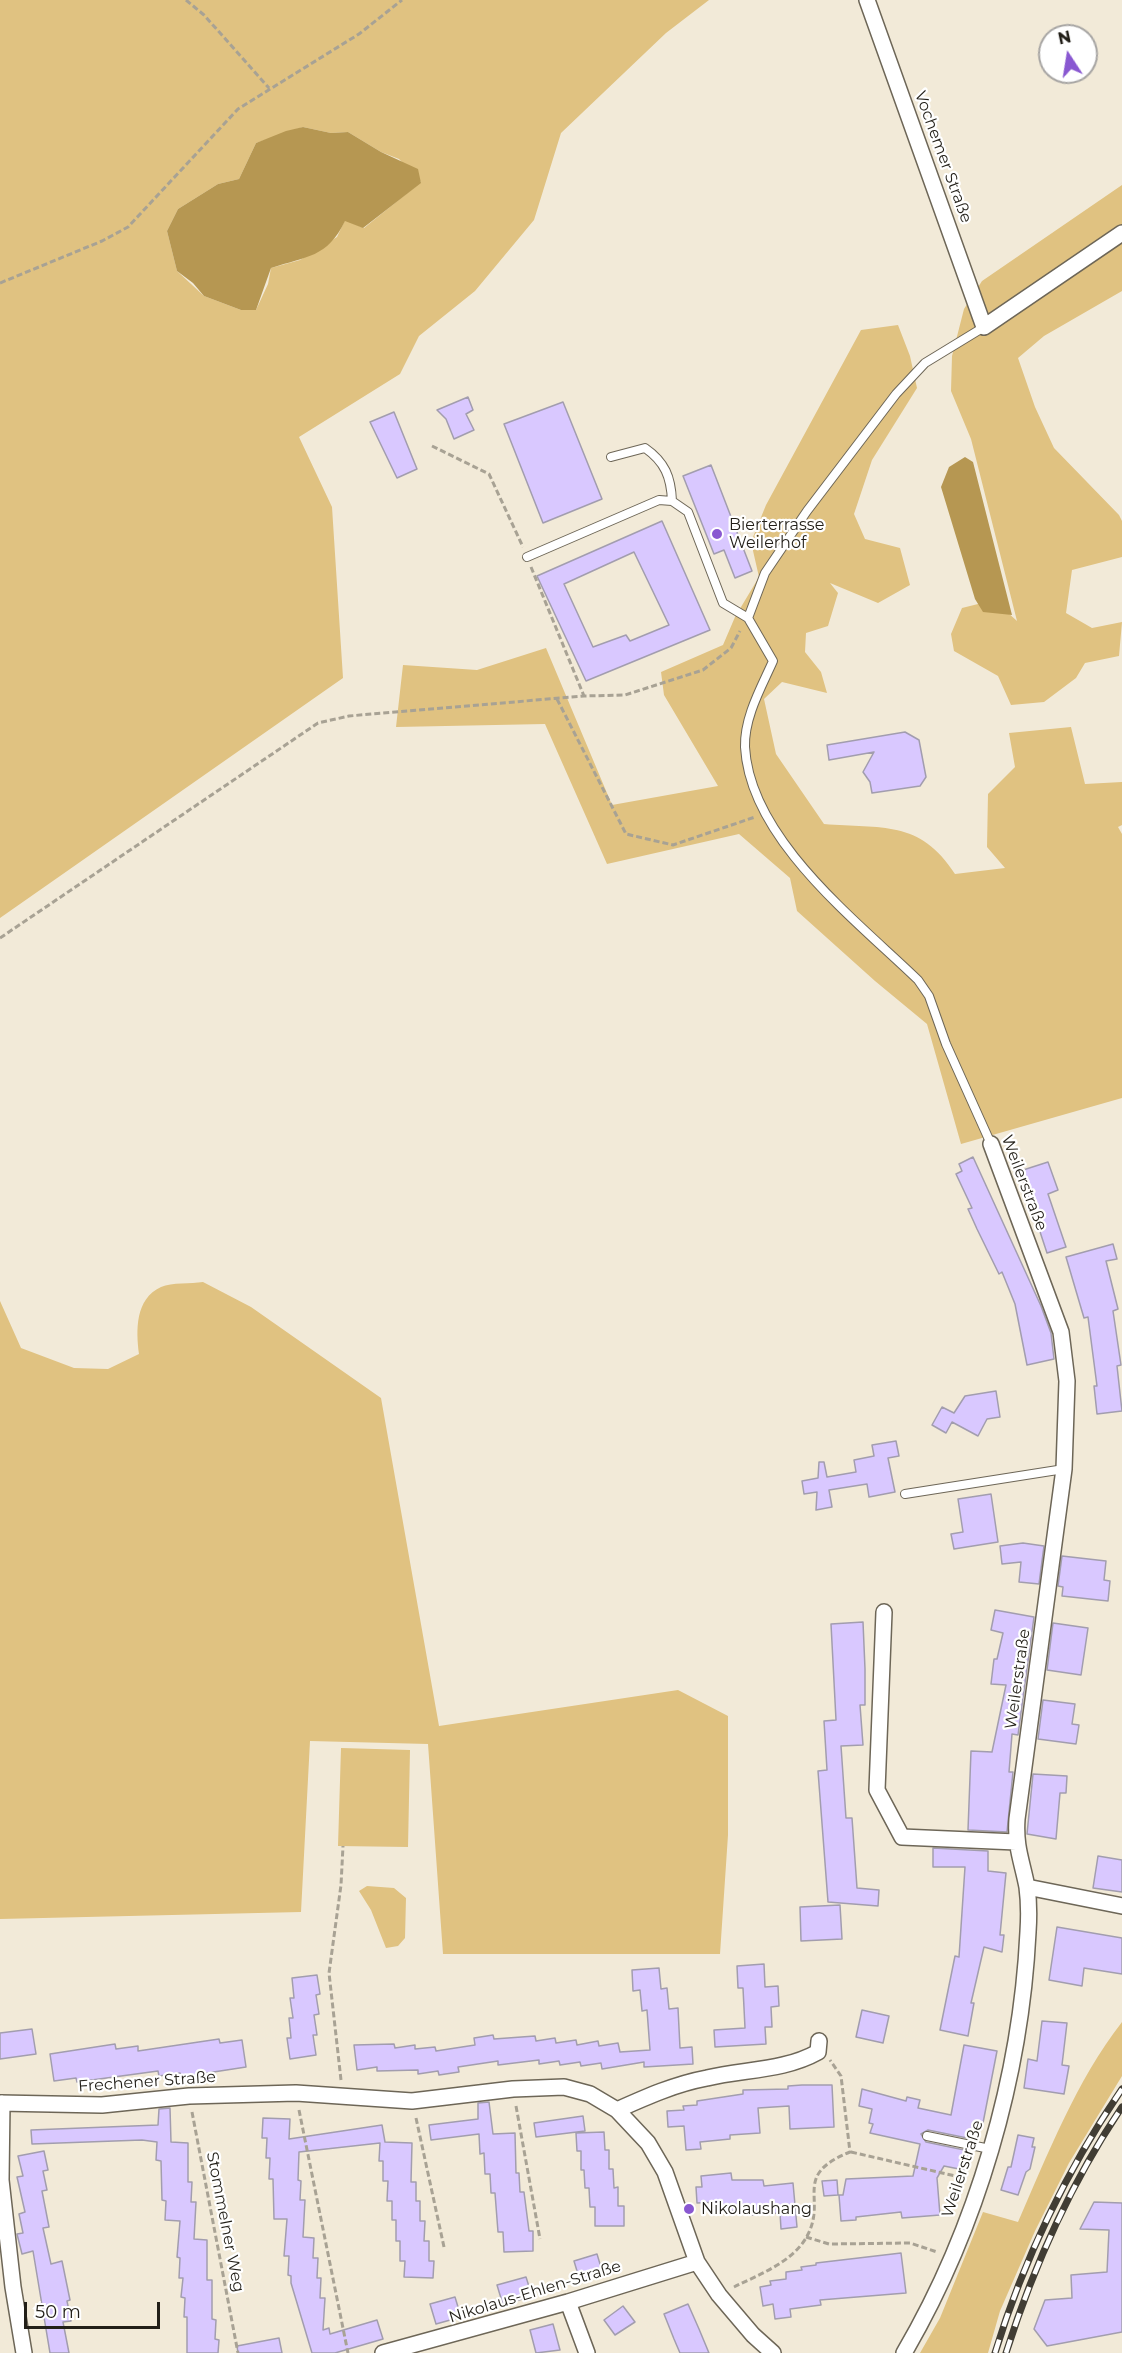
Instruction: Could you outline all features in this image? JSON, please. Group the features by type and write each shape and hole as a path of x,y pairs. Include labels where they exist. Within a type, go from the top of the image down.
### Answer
{"street":[{"name":"Vochemer Straße","path":"867,0 984,327"},
{"path":"984,327 1122,232"},
{"name":"Weilerstraße","path":"904,2353 928,2312 952,2257 981,2182 1004,2099 1026,1974 1027,1887 1016,1842 1064,1469 1067,1381 1061,1332 991,1144"},
{"path":"884,1612 877,1790 902,1837 1016,1842"},
{"path":"1027,1887 1122,1906"},
{"path":"616,2110 675,2086 725,2074 786,2066 819,2047"},
{"name":"Frechener Straße","path":"1,2103 102,2105 189,2096 296,2093 412,2101 513,2089 564,2087 590,2094 616,2110 648,2143 664,2172 697,2262 719,2295 753,2335 773,2353"},
{"path":"1,2103 1,2180 13,2287 24,2353"},
{"name":"Nikolaus-Ehlen-Straße","path":"383,2353 422,2349 697,2262"},
{"path":"568,2302 587,2353"}],"lane":[{"path":"527,557 659,500 672,501 688,512 723,603 748,618 765,573 807,511 896,394 925,363 984,327"},
{"path":"610,457 645,448 654,454 662,462 672,482 672,501"},
{"name":"Weilerstraße","path":"748,618 773,661 753,705 745,745 752,784 764,814 801,866 918,980 929,996 946,1044 991,1144"},
{"path":"905,1494 1064,1469"},
{"path":"927,2136 990,2149"}],"path":[{"path":"186,0 204,15 269,88"},
{"path":"0,283 85,248 128,227 238,109 359,34 402,0"},
{"path":"0,938 318,723 349,716 625,695 703,670 731,648 748,618"},
{"path":"557,699 626,834 673,845 764,814"},
{"path":"343,1846 341,1885 330,1959 330,1979 343,2097"},
{"path":"819,2047 841,2076 850,2152"},
{"path":"513,2089 540,2239"},
{"path":"296,2093 348,2353"},
{"name":"Stommelner Weg","path":"189,2096 238,2353"},
{"path":"412,2101 444,2247"},
{"path":"719,2295 788,2258 806,2237 813,2215 814,2183 819,2169 833,2158 850,2152 981,2182"},
{"path":"806,2237 830,2244 910,2243 952,2257"}],"shaded area":[{"path":"0,0 709,0 666,33 561,133 534,220 475,291 419,336 400,374 299,437 332,507 343,678 0,918","holes":["303,127 331,133 348,132 381,152 399,159 421,182 364,228 345,220 337,237 300,260 271,268 268,284 256,310 241,310 204,296 177,271 167,231 178,209 218,184 239,179 256,143"]},
{"path":"303,127 331,133 348,132 381,152 418,169 421,183 363,228 345,221 331,242 323,249 305,258 271,268 256,310 241,310 204,296 193,283 177,271 167,231 178,209 218,184 239,179 256,143"},
{"path":"1122,185 1122,291 1044,336 1018,358 1035,407 1054,448 1119,515 1122,521 1122,557 1072,570 1066,613 1092,628 1122,622 1119,656 1085,663 1076,678 1044,702 1011,705 998,676 954,651 951,634 962,608 994,600 1017,621 971,439 951,391 952,356 964,309 982,281"},
{"path":"898,325 910,356 917,388 872,460 854,514 865,539 900,548 910,585 878,603 830,583 838,593 828,626 806,633 805,652 821,672 827,693 782,682 764,699 776,754 824,824 898,830 913,835 942,856 955,874 1005,868 987,847 988,794 1015,767 1009,733 1071,727 1085,784 1122,782 1122,825 1118,827 1122,834 1122,1098 961,1144 927,1024 797,911 790,878 739,834 607,864 545,724 396,727 403,665 477,670 546,648 612,805 718,786 664,695 661,672 723,645 735,617 759,577 751,542 766,505 861,330"},
{"path":"965,457 973,462 1012,615 983,612 975,599 941,487 949,467"},
{"path":"203,1282 251,1307 381,1398 439,1726 678,1690 728,1716 728,1835 720,1954 443,1954 428,1744 310,1741 301,1912 0,1919 0,1301 21,1348 74,1368 108,1369 139,1354 139,1316 146,1299 152,1292 171,1284"},
{"path":"341,1748 410,1750 408,1847 338,1846"},
{"path":"367,1886 394,1888 406,1898 405,1938 398,1946 386,1948 371,1910 359,1891"},
{"path":"1122,2022 1122,2076 1069,2163 1035,2231 1000,2311 988,2353 920,2353 940,2318 983,2212 1018,2222 1077,2093"}],"building":[{"path":"468,397 473,410 466,414 474,430 454,439 446,419 437,410"},
{"path":"563,402 602,499 543,523 504,424"},
{"path":"394,412 417,469 397,478 370,422"},
{"path":"711,465 752,571 735,578 724,550 714,554 683,476"},
{"path":"662,521 710,630 586,681 537,576","holes":["634,552 669,625 630,641 626,635 593,647 564,584"]},
{"path":"905,732 919,740 926,777 920,786 872,793 870,782 863,772 874,752 829,760 827,745"},
{"path":"973,1157 1041,1306 1051,1333 1054,1359 1027,1365 1015,1304 1002,1272 999,1274 977,1229 968,1209 972,1208 956,1174 962,1171 959,1164"},
{"path":"1048,1162 1058,1190 1048,1194 1066,1247 1047,1253 1020,1171"},
{"path":"1113,1244 1117,1259 1106,1261 1118,1309 1113,1311 1121,1365 1117,1366 1122,1411 1097,1414 1094,1386 1097,1386 1088,1317 1084,1318 1066,1257"},
{"path":"996,1391 1000,1417 987,1419 978,1436 952,1422 946,1433 932,1425 942,1407 954,1413 965,1396"},
{"path":"896,1441 899,1456 888,1458 895,1492 869,1497 867,1484 829,1490 832,1507 816,1510 817,1492 804,1494 802,1481 818,1478 819,1462 824,1462 827,1477 856,1472 854,1460 874,1456 872,1445"},
{"path":"991,1494 998,1542 954,1549 951,1534 963,1532 958,1499"},
{"path":"1023,1543 1044,1546 1039,1584 1019,1582 1021,1562 1002,1564 1000,1546"},
{"path":"1062,1556 1106,1561 1104,1580 1110,1581 1108,1601 1062,1596 1063,1587 1058,1586"},
{"path":"995,1610 1034,1617 1018,1735 1012,1734 1009,1772 1013,1772 1007,1832 968,1830 971,1751 992,1752 1006,1685 991,1684 994,1659 997,1659 1003,1633 991,1630"},
{"path":"863,1622 865,1705 860,1705 863,1745 841,1746 846,1818 852,1818 857,1888 879,1890 878,1906 828,1902 818,1771 827,1770 824,1721 836,1720 831,1624"},
{"path":"1053,1623 1088,1628 1081,1675 1047,1670"},
{"path":"1043,1700 1075,1704 1072,1724 1079,1725 1076,1744 1038,1739"},
{"path":"1033,1774 1067,1776 1066,1793 1060,1793 1056,1839 1027,1834"},
{"path":"933,1848 988,1851 988,1871 1006,1873 1000,1935 1004,1935 1002,1952 984,1947 971,2003 974,2003 968,2036 940,2030 955,1956 959,1957 965,1867 933,1867"},
{"path":"1098,1856 1122,1860 1122,1892 1093,1888"},
{"path":"840,1905 842,1939 801,1941 800,1907"},
{"path":"1057,1927 1122,1938 1122,1974 1084,1968 1082,1986 1049,1980"},
{"path":"764,1964 765,1987 778,1986 779,2006 771,2007 772,2027 765,2027 766,2044 715,2047 714,2030 745,2028 743,1988 738,1988 737,1966"},
{"path":"659,1968 661,1989 667,1988 669,2009 678,2008 680,2048 692,2047 693,2064 644,2067 644,2062 602,2069 601,2063 581,2066 580,2062 560,2065 559,2061 539,2064 539,2060 498,2065 498,2061 458,2067 459,2072 439,2075 438,2071 418,2074 418,2070 377,2071 377,2067 357,2070 354,2045 394,2044 395,2048 415,2045 415,2049 435,2047 436,2051 475,2045 474,2038 493,2035 494,2039 535,2036 536,2041 555,2038 556,2043 576,2040 577,2045 598,2041 599,2046 618,2043 620,2052 650,2050 647,2010 642,2011 640,1990 633,1991 632,1970"},
{"path":"317,1975 320,1994 316,1995 319,2014 314,2015 317,2035 313,2035 316,2055 290,2059 287,2038 291,2038 289,2018 293,2018 290,1998 294,1998 292,1978"},
{"path":"862,2010 889,2016 883,2043 856,2037"},
{"path":"1042,2021 1067,2023 1062,2065 1069,2066 1064,2094 1024,2088 1028,2059 1037,2061"},
{"path":"32,2029 36,2054 0,2059 0,2033"},
{"path":"219,2039 220,2043 242,2040 246,2067 181,2077 180,2073 159,2076 158,2071 77,2082 76,2078 54,2081 50,2054 115,2044 116,2049 138,2046 138,2051"},
{"path":"964,2045 997,2051 983,2123 976,2121 972,2139 928,2130 921,2134 926,2142 969,2151 964,2170 944,2166 937,2178 940,2215 902,2218 901,2212 841,2221 839,2195 843,2195 846,2179 913,2176 920,2144 870,2133 873,2124 869,2123 872,2109 859,2106 862,2089 906,2101 907,2097 920,2100 918,2108 951,2115"},
{"path":"832,2085 834,2127 790,2129 789,2106 758,2108 760,2133 730,2135 730,2139 700,2142 701,2149 686,2150 684,2126 668,2127 667,2111 684,2110 683,2106 697,2105 697,2101 743,2094 743,2090 788,2089 788,2086"},
{"path":"489,2102 493,2134 515,2133 516,2173 519,2173 520,2192 524,2192 529,2231 533,2231 533,2251 504,2252 503,2232 498,2232 495,2193 491,2193 490,2174 485,2174 484,2153 480,2154 479,2134 431,2140 429,2125 478,2119 478,2103"},
{"path":"170,2108 171,2142 188,2143 188,2182 192,2182 191,2202 196,2202 194,2239 207,2240 207,2280 212,2280 212,2319 216,2320 215,2339 219,2340 218,2353 187,2353 185,2298 181,2297 183,2278 179,2278 180,2258 177,2257 180,2221 165,2220 166,2201 162,2200 161,2161 156,2160 157,2142 142,2140 32,2144 31,2130 158,2125 159,2109"},
{"path":"583,2116 585,2131 536,2137 534,2123"},
{"path":"263,2118 290,2119 289,2139 382,2125 385,2142 412,2143 411,2182 416,2182 416,2201 420,2201 420,2221 425,2221 424,2241 429,2241 429,2261 434,2261 433,2278 404,2277 405,2261 400,2261 400,2241 396,2241 396,2220 392,2220 392,2201 387,2201 388,2181 383,2181 383,2161 379,2161 380,2143 299,2152 300,2200 305,2200 303,2237 314,2238 313,2258 318,2258 317,2278 321,2278 320,2298 325,2298 323,2330 329,2328 330,2334 377,2320 383,2339 335,2353 312,2353 291,2283 291,2276 288,2275 289,2256 284,2256 287,2219 274,2219 273,2179 269,2179 270,2158 266,2158 267,2138 262,2138"},
{"path":"604,2132 605,2150 609,2150 609,2169 613,2169 614,2188 618,2187 618,2206 624,2206 624,2226 595,2226 595,2207 590,2207 589,2188 585,2188 584,2170 581,2170 581,2151 577,2151 576,2133"},
{"path":"1018,2135 1034,2138 1032,2147 1035,2147 1030,2169 1026,2172 1018,2195 1001,2190 1008,2167 1011,2167"},
{"path":"44,2151 48,2170 43,2171 47,2190 42,2191 49,2227 43,2228 51,2264 62,2261 70,2300 67,2301 71,2321 63,2322 69,2353 50,2353 33,2251 22,2254 17,2234 23,2233 19,2214 25,2212 17,2177 23,2176 18,2156"},
{"path":"731,2173 732,2180 763,2180 764,2186 793,2183 797,2227 781,2229 780,2213 752,2215 752,2209 720,2212 719,2202 697,2203 696,2187 702,2187 701,2176"},
{"path":"837,2180 838,2195 824,2196 822,2181"},
{"path":"1094,2202 1122,2203 1122,2332 1047,2346 1034,2329 1045,2300 1072,2298 1071,2275 1107,2272 1109,2230 1080,2229"},
{"path":"901,2253 906,2293 820,2300 821,2305 790,2309 791,2317 775,2319 773,2304 763,2306 760,2287 771,2285 770,2281 786,2279 786,2272 802,2270 801,2267 816,2265 816,2263"},
{"path":"597,2254 603,2274 580,2281 574,2261"},
{"path":"526,2277 532,2296 503,2305 497,2285"},
{"path":"455,2297 461,2317 436,2324 430,2304"},
{"path":"688,2304 709,2353 680,2353 664,2314"},
{"path":"623,2306 635,2322 615,2335 604,2320"},
{"path":"553,2324 560,2350 536,2353 530,2330"},
{"path":"279,2338 282,2353 238,2353 237,2346"}],"railway":[{"path":"995,2353 1019,2284 1048,2216 1083,2151 1122,2089"},
{"path":"1006,2353 1028,2289 1055,2226 1070,2195 1122,2107"}],"place":[{"name":"Bierterrasse Weilerhof","path":"717,534"},
{"name":"Nikolaushang","path":"689,2209"}]}
